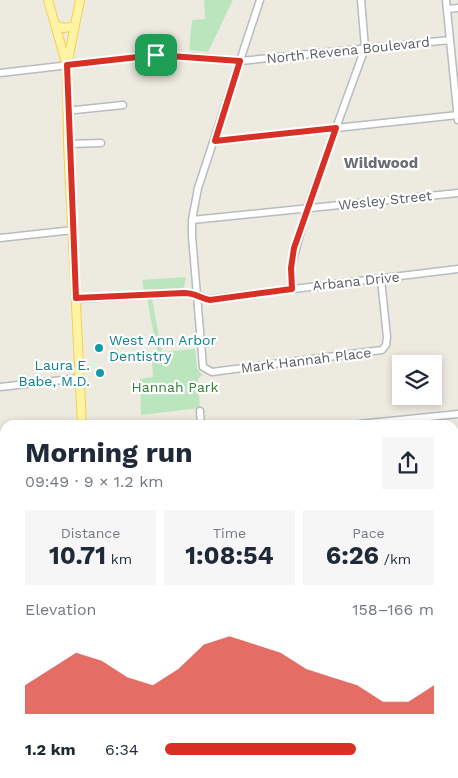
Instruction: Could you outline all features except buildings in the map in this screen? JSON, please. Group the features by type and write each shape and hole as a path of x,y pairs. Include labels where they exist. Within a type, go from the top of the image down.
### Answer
{"main road":[{"path":"48,0 67,65"},
{"path":"80,0 67,65 68,144 82,420"},
{"path":"55,24 64,28 75,26"}],"street":[{"path":"196,294 192,220 198,188 260,0"},
{"path":"292,289 291,268 307,208 365,48 361,0"},
{"path":"446,0 458,120"},
{"path":"447,9 458,8"},
{"name":"North Revena Boulevard","path":"0,73 166,55 240,61 450,40"},
{"path":"68,109 75,110 123,105"},
{"path":"215,141 458,115"},
{"path":"68,144 101,143"},
{"name":"Wesley Street","path":"192,220 458,193"},
{"path":"0,238 73,230"},
{"name":"Arbana Drive","path":"76,298 196,294 203,299 210,300 458,269"},
{"name":"Mark Hannah Place","path":"196,294 201,361 205,369 212,372 382,350 386,345 387,337 381,279"},
{"path":"0,387 80,378"},
{"path":"200,411 201,420"},
{"path":"399,420 458,414"}],"green space":[{"path":"204,0 233,0 208,52 189,50 192,20 205,19"},
{"path":"186,277 184,287 178,290 144,291 142,280"},
{"name":"Hannah Park","path":"147,299 152,299 162,352 195,349 197,368 202,375 198,379 200,408 141,415 140,379 153,377 152,360 158,356"}],"place":[{"name":"West Ann Arbor Dentistry","path":"99,348"},
{"name":"Laura E. Babe, M.D.","path":"100,373"}],"district":[{"name":"Wildwood","path":"381,163"}],"route":[{"path":"156,55 221,58 240,61 215,141 336,128 294,248 291,268 292,289 210,300 203,299 196,294 184,293 76,298 68,144 67,65 156,55"}]}
